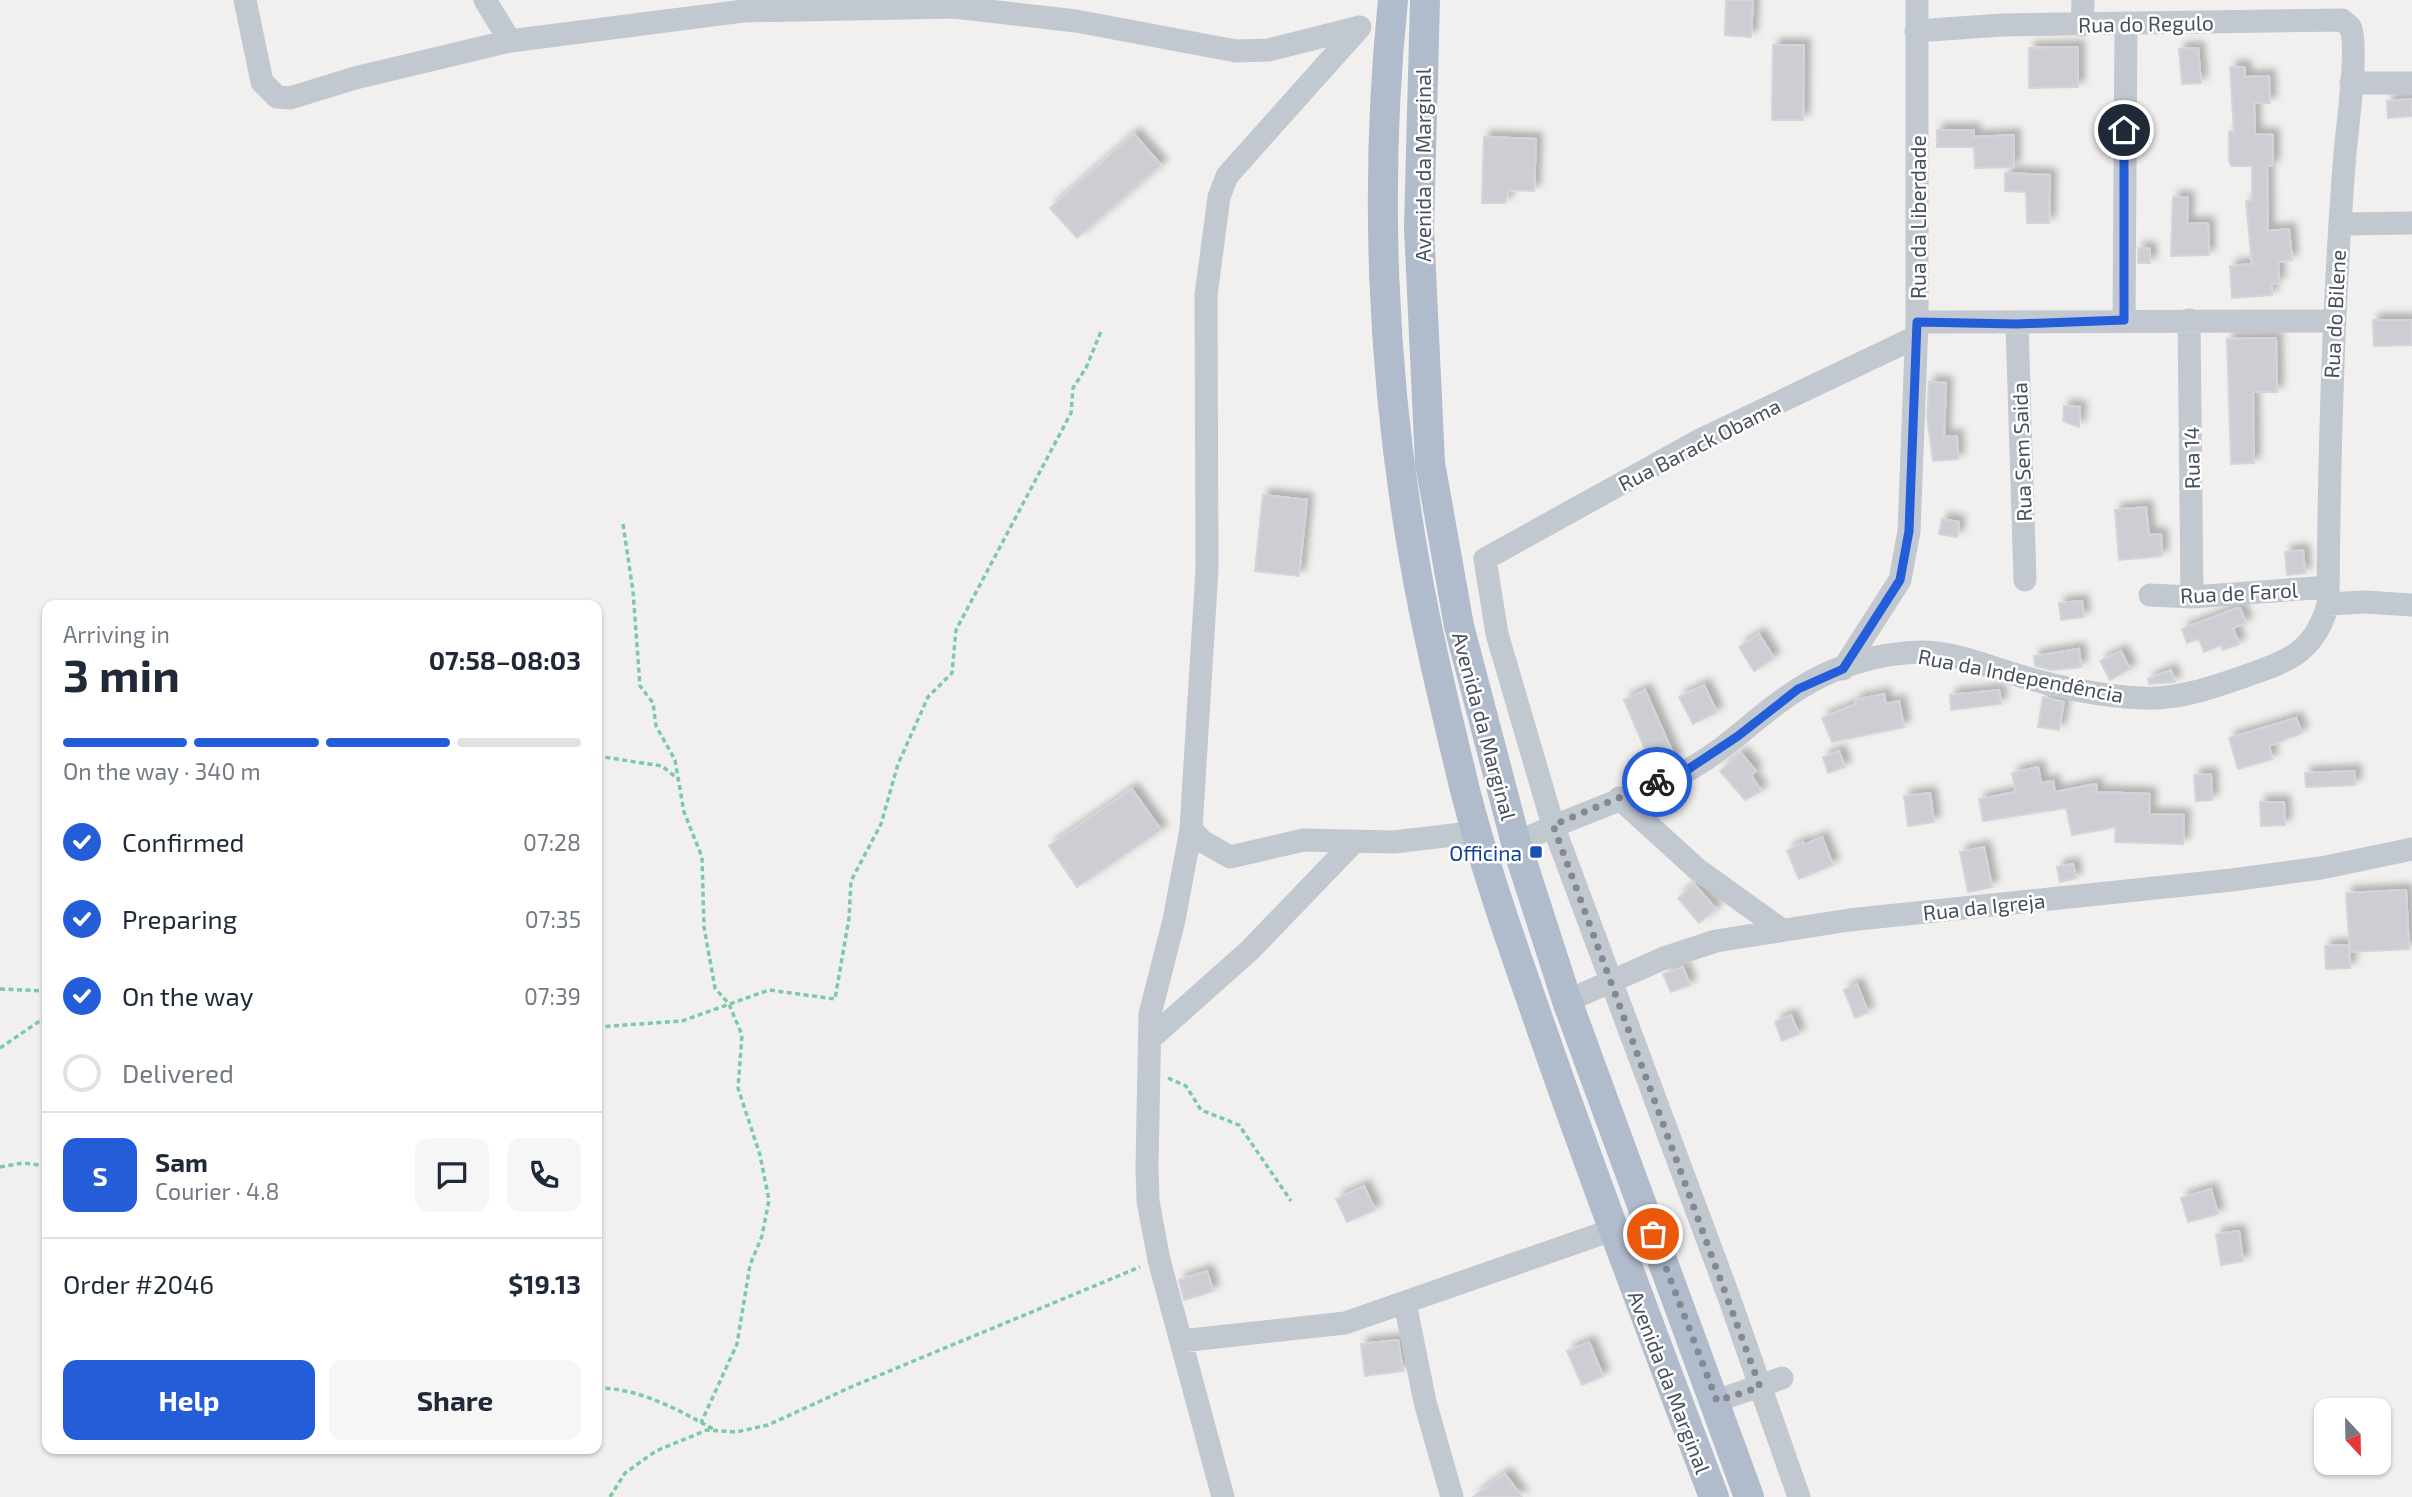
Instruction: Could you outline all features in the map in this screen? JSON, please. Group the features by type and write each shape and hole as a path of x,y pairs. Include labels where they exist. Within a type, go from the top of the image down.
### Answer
{"main road":[{"name":"Avenida da Marginal","path":"1425,0 1419,228 1430,463 1459,626 1516,843 1567,1001 1717,1401 1749,1497"},
{"name":"Avenida da Marginal","path":"1392,10 1384,269 1398,438 1414,559 1465,788 1510,938 1612,1230 1714,1497"}],"street":[{"path":"245,0 262,82 278,97 290,98 355,78 510,41 743,11 827,12 954,7 1027,14 1236,51 1268,50 1360,27 1392,10"},
{"path":"485,0 510,41"},
{"name":"Rua da Liberdade","path":"1843,669 1900,580 1906,561 1917,330 1917,0"},
{"path":"2082,25 2083,0"},
{"name":"Rua do Regulo","path":"1916,31 2003,25 2342,20 2350,26"},
{"path":"2124,320 2126,23"},
{"name":"Rua do Bilene","path":"2328,595 2334,321 2351,83 2353,36 2350,26"},
{"path":"1223,1497 1158,1260 1148,1202 1147,1167 1150,1014 1174,920 1191,829 1207,569 1206,295 1219,197 1227,176 1360,27"},
{"path":"2351,83 2412,83"},
{"path":"2340,224 2412,223"},
{"name":"Rua Barack Obama","path":"1553,825 1497,634 1485,559 1698,442 1917,330 2124,320 2334,321"},
{"name":"Rua 14","path":"2189,320 2192,597"},
{"name":"Rua Sem Saida","path":"2017,324 2025,580"},
{"name":"Rua de Farol","path":"2150,595 2328,595"},
{"path":"2328,595 2365,602 2412,605"},
{"name":"Rua da Independência","path":"1516,843 1687,770 1738,736 1798,689 1843,669 1892,653 1926,652 1983,663 2016,675 2115,695 2145,698 2187,694 2269,668 2297,654 2321,629 2328,595"},
{"path":"1619,798 1697,869 1782,930"},
{"path":"1553,825 1798,1497"},
{"path":"1191,829 1202,841 1230,857 1304,840 1353,843 1432,840 1478,832"},
{"path":"1150,1049 1353,843"},
{"name":"Rua da Igreja","path":"1567,1001 1611,981 1716,941 1849,919 2232,880 2347,863 2412,849"},
{"path":"1181,1341 1345,1323 1612,1230"},
{"path":"1405,1303 1425,1402 1452,1497"},
{"path":"1717,1401 1782,1378"}],"path":[{"path":"602,1027 682,1021 769,990 835,999 849,918 851,881 881,824 898,764 929,697 952,673 956,631 1071,413 1073,388 1086,368 1102,329"},
{"path":"623,524 633,591 640,686 653,703 656,726 675,760 684,812 702,857 704,927 715,988 729,1004 742,1035 738,1088 760,1155 769,1200 762,1236 750,1265 737,1344 701,1423"},
{"path":"602,757 662,766 679,781"},
{"path":"0,989 42,991"},
{"path":"0,1048 42,1019"},
{"path":"1150,1049 1163,1076 1186,1086 1201,1110 1239,1125 1291,1201"},
{"path":"0,1167 23,1163 42,1165"},
{"path":"610,1497 625,1473 656,1451 707,1430 736,1432 768,1425 851,1387 1158,1260"},
{"path":"602,1388 618,1388 675,1407 715,1430"}],"building":[{"path":"1726,0 1753,0 1751,37 1725,35"},
{"path":"1773,45 1804,45 1803,120 1772,120"},
{"path":"2078,47 2078,87 2029,88 2029,48"},
{"path":"2198,48 2201,83 2182,84 2179,49"},
{"path":"2230,67 2245,67 2245,77 2269,76 2270,103 2254,103 2255,134 2273,135 2273,166 2267,166 2268,231 2289,229 2292,260 2278,262 2279,283 2271,284 2272,295 2232,298 2230,266 2252,264 2246,201 2252,201 2252,166 2231,166 2229,161 2229,132 2234,132"},
{"path":"2412,99 2412,116 2388,118 2387,101"},
{"path":"1937,130 1974,130 1974,137 2014,135 2014,167 1975,168 1974,147 1937,147"},
{"path":"1134,134 1161,165 1077,238 1050,208"},
{"path":"1484,137 1536,139 1534,191 1509,190 1505,203 1482,203"},
{"path":"2005,173 2050,175 2049,223 2027,223 2026,192 2005,191"},
{"path":"2173,197 2188,198 2187,224 2208,223 2209,255 2171,256"},
{"path":"2138,248 2150,249 2150,263 2138,263"},
{"path":"2373,320 2412,320 2412,345 2374,346"},
{"path":"2276,338 2277,392 2253,392 2254,463 2231,464 2227,339"},
{"path":"1929,382 1946,383 1944,437 1957,436 1958,459 1933,461 1927,417"},
{"path":"2064,406 2080,407 2079,427 2063,421"},
{"path":"1263,495 1307,500 1299,576 1255,571"},
{"path":"2146,507 2149,535 2161,534 2162,556 2119,560 2115,510"},
{"path":"1942,519 1959,522 1957,537 1939,534"},
{"path":"2303,550 2305,573 2287,575 2285,552"},
{"path":"2082,601 2084,617 2061,620 2059,603"},
{"path":"2240,608 2246,623 2233,628 2239,644 2223,650 2221,645 2204,652 2199,639 2187,643 2182,629"},
{"path":"1759,634 1774,658 1754,671 1739,647"},
{"path":"2079,649 2081,667 2052,670 2035,666 2034,656"},
{"path":"2121,651 2130,669 2110,680 2100,661"},
{"path":"2171,670 2175,682 2149,684 2148,679"},
{"path":"1704,685 1717,712 1693,724 1679,697"},
{"path":"1645,690 1676,760 1654,770 1624,700"},
{"path":"1999,690 2001,704 1951,710 1950,695"},
{"path":"1884,694 1886,704 1899,701 1904,727 1832,742 1822,718 1856,704 1855,700"},
{"path":"2043,697 2064,702 2059,730 2038,727"},
{"path":"2296,718 2302,733 2269,746 2272,759 2238,769 2229,738"},
{"path":"1839,751 1845,767 1828,773 1823,757"},
{"path":"1741,753 1756,771 1751,775 1761,791 1745,800 1720,771"},
{"path":"2038,767 2041,783 2053,781 2055,792 2096,784 2097,792 2150,794 2149,814 2184,815 2183,844 2115,842 2116,827 2072,835 2066,808 1983,821 1979,799 2016,792 2012,773"},
{"path":"2355,771 2355,785 2306,787 2305,773"},
{"path":"2211,774 2212,800 2196,801 2194,775"},
{"path":"1132,789 1161,830 1077,887 1049,846"},
{"path":"1930,793 1934,822 1908,826 1904,796"},
{"path":"2260,802 2284,802 2285,825 2261,826"},
{"path":"1822,837 1833,865 1799,879 1787,851 1803,842 1804,845"},
{"path":"1984,847 1992,887 1968,892 1960,852"},
{"path":"2073,864 2076,878 2060,882 2057,867"},
{"path":"1694,884 1716,909 1699,923 1678,898"},
{"path":"2406,890 2409,949 2350,952 2346,893"},
{"path":"2349,945 2350,968 2326,969 2325,946"},
{"path":"1683,967 1690,985 1671,992 1663,974"},
{"path":"1857,984 1868,1012 1855,1018 1844,990"},
{"path":"1791,1015 1799,1034 1782,1041 1775,1022"},
{"path":"1364,1186 1375,1210 1347,1222 1336,1199"},
{"path":"2211,1189 2218,1214 2188,1222 2181,1198"},
{"path":"2239,1231 2243,1261 2221,1265 2216,1234"},
{"path":"1207,1271 1213,1291 1184,1300 1179,1280"},
{"path":"1398,1340 1403,1371 1365,1376 1361,1344"},
{"path":"1589,1342 1603,1376 1582,1385 1567,1351"},
{"path":"1505,1474 1522,1497 1473,1497"}],"way so far":[{"path":"1653,1234 1717,1401 1760,1387 1553,825 1657,782"}],"place":[{"name":"Officina","path":"1536,852"}],"route":[{"path":"1657,782 1687,770 1738,736 1798,689 1843,669 1900,580 1906,561 1909,531 1917,322 2017,324 2124,320 2124,130"}]}
